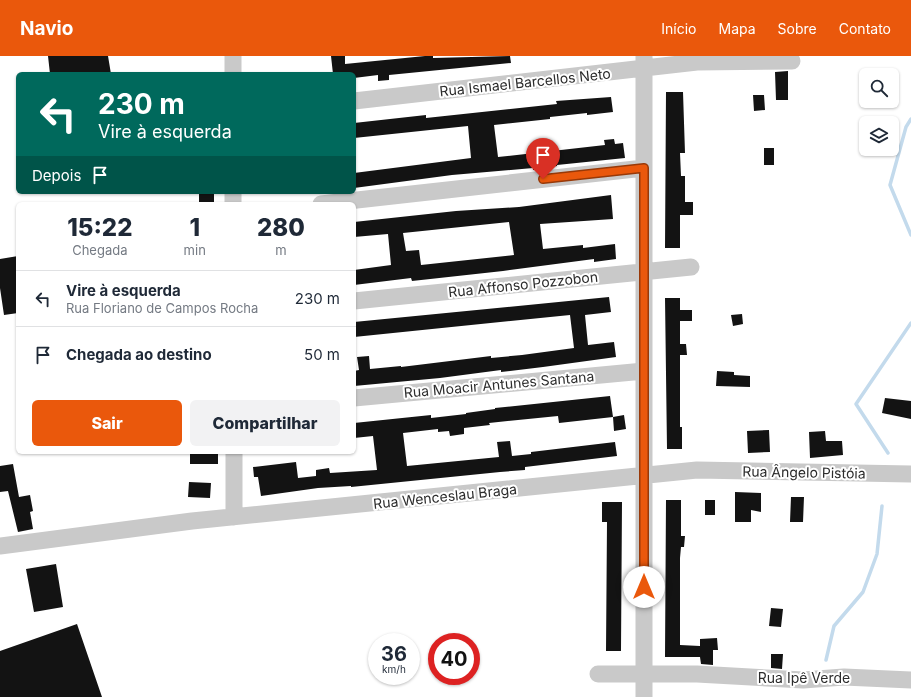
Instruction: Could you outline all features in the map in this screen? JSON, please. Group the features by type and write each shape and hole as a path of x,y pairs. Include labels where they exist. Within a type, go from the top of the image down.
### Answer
{"street":[{"path":"233,56 233,72"},
{"name":"Rua Ismael Barcellos Neto","path":"356,101 644,62 792,61"},
{"path":"644,62 644,697"},
{"path":"339,202 644,168"},
{"name":"Rua Affonso Pozzobon","path":"356,301 691,267"},
{"name":"Rua Moacir Antunes Santana","path":"356,398 644,371"},
{"path":"234,454 234,517"},
{"name":"Rua Wenceslau Braga","path":"0,546 192,521 697,470"},
{"name":"Rua Ângelo Pistóia","path":"697,470 911,474"},
{"name":"Rua Ipê Verde","path":"598,674 697,674 803,680 844,677 911,680"}],"building":[{"path":"48,56 108,56 111,72 50,72"},
{"path":"331,56 345,56 345,64 425,56 433,56 433,58 510,56 511,63 389,75 389,80 378,81 378,75 356,78 356,72 333,72"},
{"path":"788,71 788,100 776,100 775,72"},
{"path":"666,92 683,92 685,153 680,153 681,176 685,176 685,202 693,202 693,215 680,215 680,248 665,248"},
{"path":"753,95 764,95 765,110 754,111"},
{"path":"611,97 613,112 550,117 550,119 494,125 498,157 605,145 604,140 614,139 615,144 623,143 625,158 557,165 533,170 533,168 452,175 356,188 356,173 471,158 468,126 356,138 356,123 426,115 426,118 557,104 556,101"},
{"path":"764,148 774,148 774,165 764,165"},
{"path":"199,194 214,194 214,202 199,202"},
{"path":"611,195 613,219 540,224 543,249 583,245 583,248 615,244 616,259 594,262 594,259 412,281 411,278 356,285 356,270 391,265 388,234 356,237 356,222 456,211 519,207","holes":["509,222 514,255 421,265 419,250 406,251 403,233"]},
{"path":"16,256 16,313 4,315 0,288 0,259"},
{"path":"609,297 611,312 585,315 588,345 614,342 616,357 501,372 501,370 440,378 356,386 356,371 359,370 357,357 369,356 370,369 401,367 491,356 491,358 522,355 574,348 570,315 356,337 356,322"},
{"path":"665,298 680,298 680,310 692,310 692,321 680,321 680,344 686,344 687,355 680,355 680,427 682,427 682,449 667,449"},
{"path":"742,314 743,324 733,326 731,315"},
{"path":"717,371 734,372 734,375 750,376 750,387 716,386"},
{"path":"610,396 613,417 559,423 558,416 489,423 490,425 464,428 464,434 450,436 449,431 438,432 438,429 403,433 407,466 499,457 497,442 510,441 512,456 531,454 531,452 615,442 617,456 525,467 525,470 351,487 318,488 261,496 258,477 254,477 253,467 296,462 298,478 316,476 316,470 329,468 330,473 377,470 373,436 356,438 356,423 431,415 431,418 466,414 495,408"},
{"path":"885,398 911,401 911,419 882,413"},
{"path":"624,415 626,429 614,431 613,417"},
{"path":"769,430 770,452 748,453 747,431"},
{"path":"825,431 826,441 842,441 843,455 810,458 809,432"},
{"path":"190,454 218,454 218,464 190,464"},
{"path":"13,464 19,497 30,495 33,511 30,512 33,529 18,532 8,491 0,492 0,466"},
{"path":"189,482 211,483 210,498 188,497"},
{"path":"735,492 761,493 761,512 751,510 751,522 735,522"},
{"path":"791,497 804,497 803,522 790,522"},
{"path":"666,500 681,500 681,536 685,536 684,547 681,547 680,558 680,645 700,646 700,639 717,638 718,650 713,650 713,665 701,664 700,657 665,657"},
{"path":"705,500 715,500 715,515 705,515"},
{"path":"602,502 622,502 621,651 606,651 607,522 602,522"},
{"path":"56,564 63,607 34,612 26,569"},
{"path":"771,608 783,609 781,627 769,626"},
{"path":"77,624 102,697 0,697 0,651"},
{"path":"771,654 783,654 782,669 771,668"}],"waterway":[{"path":"911,119 906,127 890,185 911,235"},
{"path":"888,453 856,404 911,323"},
{"path":"826,660 834,626 863,592 877,554 882,506"}],"route":[{"path":"543,179 644,168 644,587"}]}
